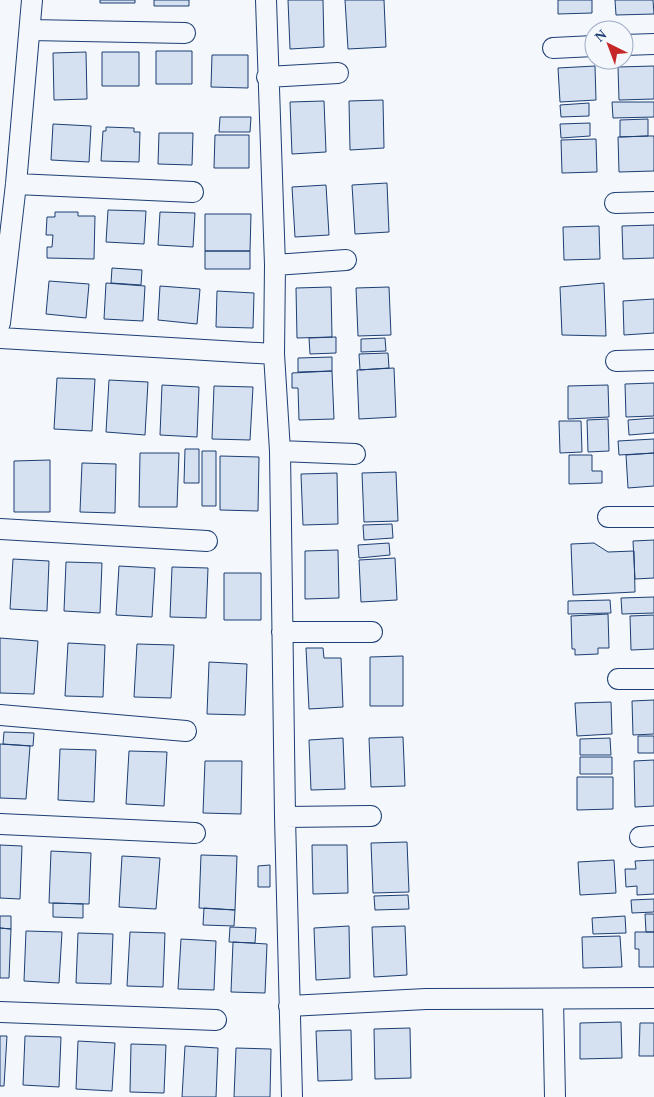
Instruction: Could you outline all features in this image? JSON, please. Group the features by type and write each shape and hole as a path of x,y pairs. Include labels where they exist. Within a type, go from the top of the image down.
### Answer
{"lane":[{"path":"0,323 16,184 32,0"},
{"path":"266,0 267,77 275,265 274,354 280,451 284,818 292,1097"},
{"path":"30,30 185,33"},
{"path":"634,45 654,44"},
{"path":"553,48 584,46"},
{"path":"267,77 338,73"},
{"path":"16,184 193,192"},
{"path":"615,203 654,202"},
{"path":"275,265 346,260"},
{"path":"0,338 274,354"},
{"path":"616,361 654,360"},
{"path":"280,451 355,454"},
{"path":"608,517 654,517"},
{"path":"0,529 207,541"},
{"path":"282,632 372,632"},
{"path":"618,679 654,679"},
{"path":"0,714 186,731"},
{"path":"284,818 371,816"},
{"path":"0,824 195,833"},
{"path":"289,1006 426,1000 654,998"},
{"path":"553,999 555,1097"},
{"path":"0,1012 216,1020"}],"building":[{"path":"100,0 135,0 135,3 100,3"},
{"path":"154,0 189,0 189,6 154,6"},
{"path":"288,0 323,0 324,47 290,49"},
{"path":"345,0 384,0 386,47 348,49"},
{"path":"558,0 592,0 592,13 558,14"},
{"path":"615,0 653,0 654,14 616,15"},
{"path":"156,51 192,51 192,84 156,84"},
{"path":"86,52 87,99 54,100 53,53"},
{"path":"102,52 139,52 139,86 102,86"},
{"path":"212,55 248,55 248,88 211,87"},
{"path":"654,66 654,99 619,100 618,70 634,70 634,67"},
{"path":"584,67 584,70 595,70 596,100 560,102 558,68"},
{"path":"383,100 384,148 350,150 349,101"},
{"path":"324,101 326,152 292,154 290,102"},
{"path":"612,102 654,102 654,117 613,118"},
{"path":"589,103 589,116 561,117 560,105"},
{"path":"220,117 251,117 250,132 219,132"},
{"path":"648,119 648,136 620,137 620,120"},
{"path":"590,123 590,136 561,138 560,124"},
{"path":"53,124 91,126 89,162 51,160"},
{"path":"106,127 134,128 134,132 140,132 139,162 101,161 103,131 106,131"},
{"path":"159,133 193,133 192,165 158,164"},
{"path":"215,135 249,135 249,168 214,168"},
{"path":"654,136 654,171 619,172 618,137"},
{"path":"596,139 597,172 562,173 561,140"},
{"path":"387,183 389,232 355,234 352,185"},
{"path":"326,185 329,235 295,237 292,187"},
{"path":"108,210 146,211 144,244 106,242"},
{"path":"55,212 78,212 78,216 95,216 94,259 47,258 47,247 52,247 53,235 46,235 47,217 55,217"},
{"path":"160,212 195,213 193,247 158,245"},
{"path":"205,214 251,214 250,251 205,251"},
{"path":"654,225 654,258 623,259 622,226"},
{"path":"599,226 600,259 564,260 563,227"},
{"path":"205,251 250,251 250,269 205,269"},
{"path":"112,268 142,270 141,285 111,283"},
{"path":"49,281 89,284 86,318 46,314"},
{"path":"106,283 145,286 143,321 104,319"},
{"path":"604,283 606,336 562,335 560,287"},
{"path":"160,286 200,289 197,324 158,320"},
{"path":"331,287 332,337 297,338 296,288"},
{"path":"389,287 391,335 358,336 356,288"},
{"path":"217,291 254,293 253,328 216,327"},
{"path":"654,299 654,333 624,335 623,301"},
{"path":"336,337 336,353 310,354 309,338"},
{"path":"385,338 386,351 361,352 361,339"},
{"path":"388,353 389,368 360,370 359,354"},
{"path":"332,357 332,371 298,372 298,358"},
{"path":"394,368 396,417 359,419 357,370"},
{"path":"332,371 334,419 299,420 298,388 292,388 292,373"},
{"path":"57,378 95,379 92,431 54,429"},
{"path":"109,380 148,382 145,435 106,432"},
{"path":"654,383 654,416 626,417 625,384"},
{"path":"162,385 199,387 197,437 160,435"},
{"path":"608,385 609,417 568,419 568,386"},
{"path":"214,386 253,387 250,440 212,439"},
{"path":"654,418 654,433 629,435 628,420"},
{"path":"608,419 609,451 588,452 587,420"},
{"path":"559,421 581,421 582,452 560,453"},
{"path":"654,439 654,453 619,455 618,441"},
{"path":"185,449 199,449 199,483 184,483"},
{"path":"202,451 216,451 216,506 202,506"},
{"path":"140,453 179,453 177,507 139,507"},
{"path":"654,453 654,486 628,488 626,455"},
{"path":"569,455 592,455 592,471 602,471 602,483 569,484"},
{"path":"220,456 259,457 258,511 220,510"},
{"path":"50,460 50,512 14,512 14,461"},
{"path":"82,463 116,464 115,513 80,512"},
{"path":"396,472 398,521 364,522 362,473"},
{"path":"337,473 338,524 303,525 301,474"},
{"path":"392,524 393,538 364,540 363,525"},
{"path":"654,540 654,578 635,579 633,541"},
{"path":"389,543 390,555 359,558 358,545"},
{"path":"594,543 608,552 634,551 635,592 573,595 571,544"},
{"path":"338,550 339,598 305,599 305,551"},
{"path":"395,558 397,600 361,602 359,560"},
{"path":"13,559 49,561 47,611 10,609"},
{"path":"66,562 102,563 100,613 64,611"},
{"path":"119,566 155,568 152,617 116,615"},
{"path":"172,567 208,568 206,618 170,617"},
{"path":"224,573 261,573 261,620 224,620"},
{"path":"654,597 654,613 622,614 621,598"},
{"path":"610,600 611,613 568,614 568,601"},
{"path":"608,614 609,648 598,648 598,654 575,655 575,649 572,649 571,616"},
{"path":"654,615 654,649 631,650 630,616"},
{"path":"0,638 38,641 34,694 0,693"},
{"path":"68,643 105,645 103,697 65,696"},
{"path":"137,644 174,645 171,698 134,697"},
{"path":"306,648 323,648 324,658 341,658 343,707 309,709"},
{"path":"403,656 403,706 370,706 370,657"},
{"path":"209,662 247,664 245,715 207,714"},
{"path":"654,700 654,734 633,735 632,701"},
{"path":"611,702 612,734 577,736 575,703"},
{"path":"4,732 34,733 33,746 3,744"},
{"path":"638,736 654,736 654,753 638,753"},
{"path":"403,737 405,786 371,787 369,738"},
{"path":"343,738 345,789 311,790 309,740"},
{"path":"610,738 611,755 580,755 580,739"},
{"path":"0,744 30,746 26,799 0,798"},
{"path":"60,749 96,750 94,802 58,800"},
{"path":"129,751 167,752 164,806 126,804"},
{"path":"580,757 612,757 612,774 580,774"},
{"path":"654,760 654,806 635,807 634,761"},
{"path":"205,761 242,761 241,814 203,813"},
{"path":"577,777 613,777 613,809 577,810"},
{"path":"407,842 409,892 373,893 371,843"},
{"path":"0,845 22,846 20,899 0,898"},
{"path":"312,845 347,845 348,893 313,894"},
{"path":"51,851 91,853 89,904 49,903"},
{"path":"201,855 237,856 235,910 199,908"},
{"path":"122,856 160,858 156,909 119,907"},
{"path":"614,860 616,893 580,895 578,862"},
{"path":"654,860 654,894 637,895 637,886 626,887 625,869 636,869 635,861"},
{"path":"270,865 270,887 258,887 258,866"},
{"path":"408,895 409,909 375,910 374,896"},
{"path":"654,899 654,912 632,913 631,900"},
{"path":"53,903 83,904 83,918 53,917"},
{"path":"204,908 235,910 234,926 203,925"},
{"path":"645,914 654,914 654,932 646,932"},
{"path":"0,916 11,916 11,929 0,928"},
{"path":"625,916 626,933 593,934 592,918"},
{"path":"349,926 350,978 316,980 314,928"},
{"path":"405,926 407,975 374,977 372,927"},
{"path":"230,927 256,928 255,943 229,942"},
{"path":"0,928 11,929 9,978 0,978"},
{"path":"26,931 62,932 59,983 24,981"},
{"path":"130,932 165,933 163,987 127,986"},
{"path":"635,932 654,932 654,967 639,967 639,949 635,949"},
{"path":"78,933 113,934 111,984 76,983"},
{"path":"620,936 622,967 583,968 582,937"},
{"path":"181,939 216,941 214,990 178,989"},
{"path":"233,942 267,944 265,993 231,992"},
{"path":"621,1022 622,1058 580,1059 580,1023"},
{"path":"640,1023 654,1023 654,1056 639,1056"},
{"path":"410,1028 411,1078 375,1079 374,1029"},
{"path":"351,1030 352,1080 318,1081 316,1031"},
{"path":"0,1036 7,1036 4,1086 0,1086"},
{"path":"25,1036 61,1037 59,1087 23,1085"},
{"path":"78,1041 115,1043 112,1091 76,1089"},
{"path":"131,1044 166,1045 164,1093 130,1092"},
{"path":"185,1046 218,1048 216,1097 182,1097"},
{"path":"236,1048 271,1049 270,1097 234,1097"}]}
